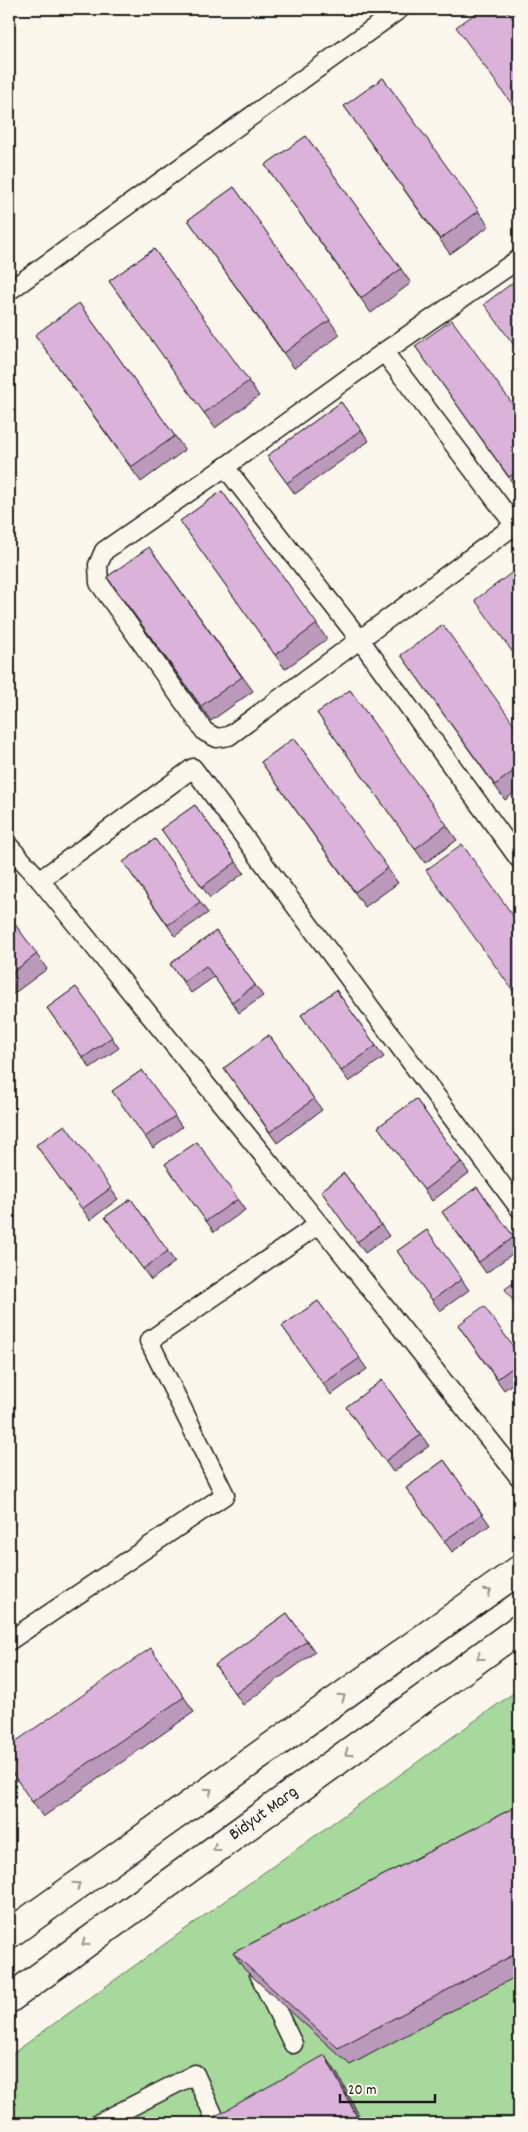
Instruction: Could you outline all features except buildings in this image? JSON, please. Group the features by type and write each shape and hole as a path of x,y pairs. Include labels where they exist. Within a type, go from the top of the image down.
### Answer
{"main road":[{"path":"9,1934 519,1570"},
{"name":"Bidyut Marg","path":"9,1999 519,1629"}],"lane":[{"path":"9,291 400,9"},
{"path":"384,352 518,526 229,736 217,738 204,732 99,584 98,565 104,552 384,352 519,259"},
{"path":"225,467 360,641 519,859"},
{"path":"40,880 193,768 519,1208"},
{"path":"9,846 40,880 320,1224 519,1477"},
{"path":"9,1641 225,1495 149,1341 320,1224"},
{"path":"263,1948 259,1974 293,2044"},
{"path":"100,2123 194,2074 217,2123"}],"green space":[{"path":"519,1689 519,2123 9,2123 9,2058 12,2054"}]}
